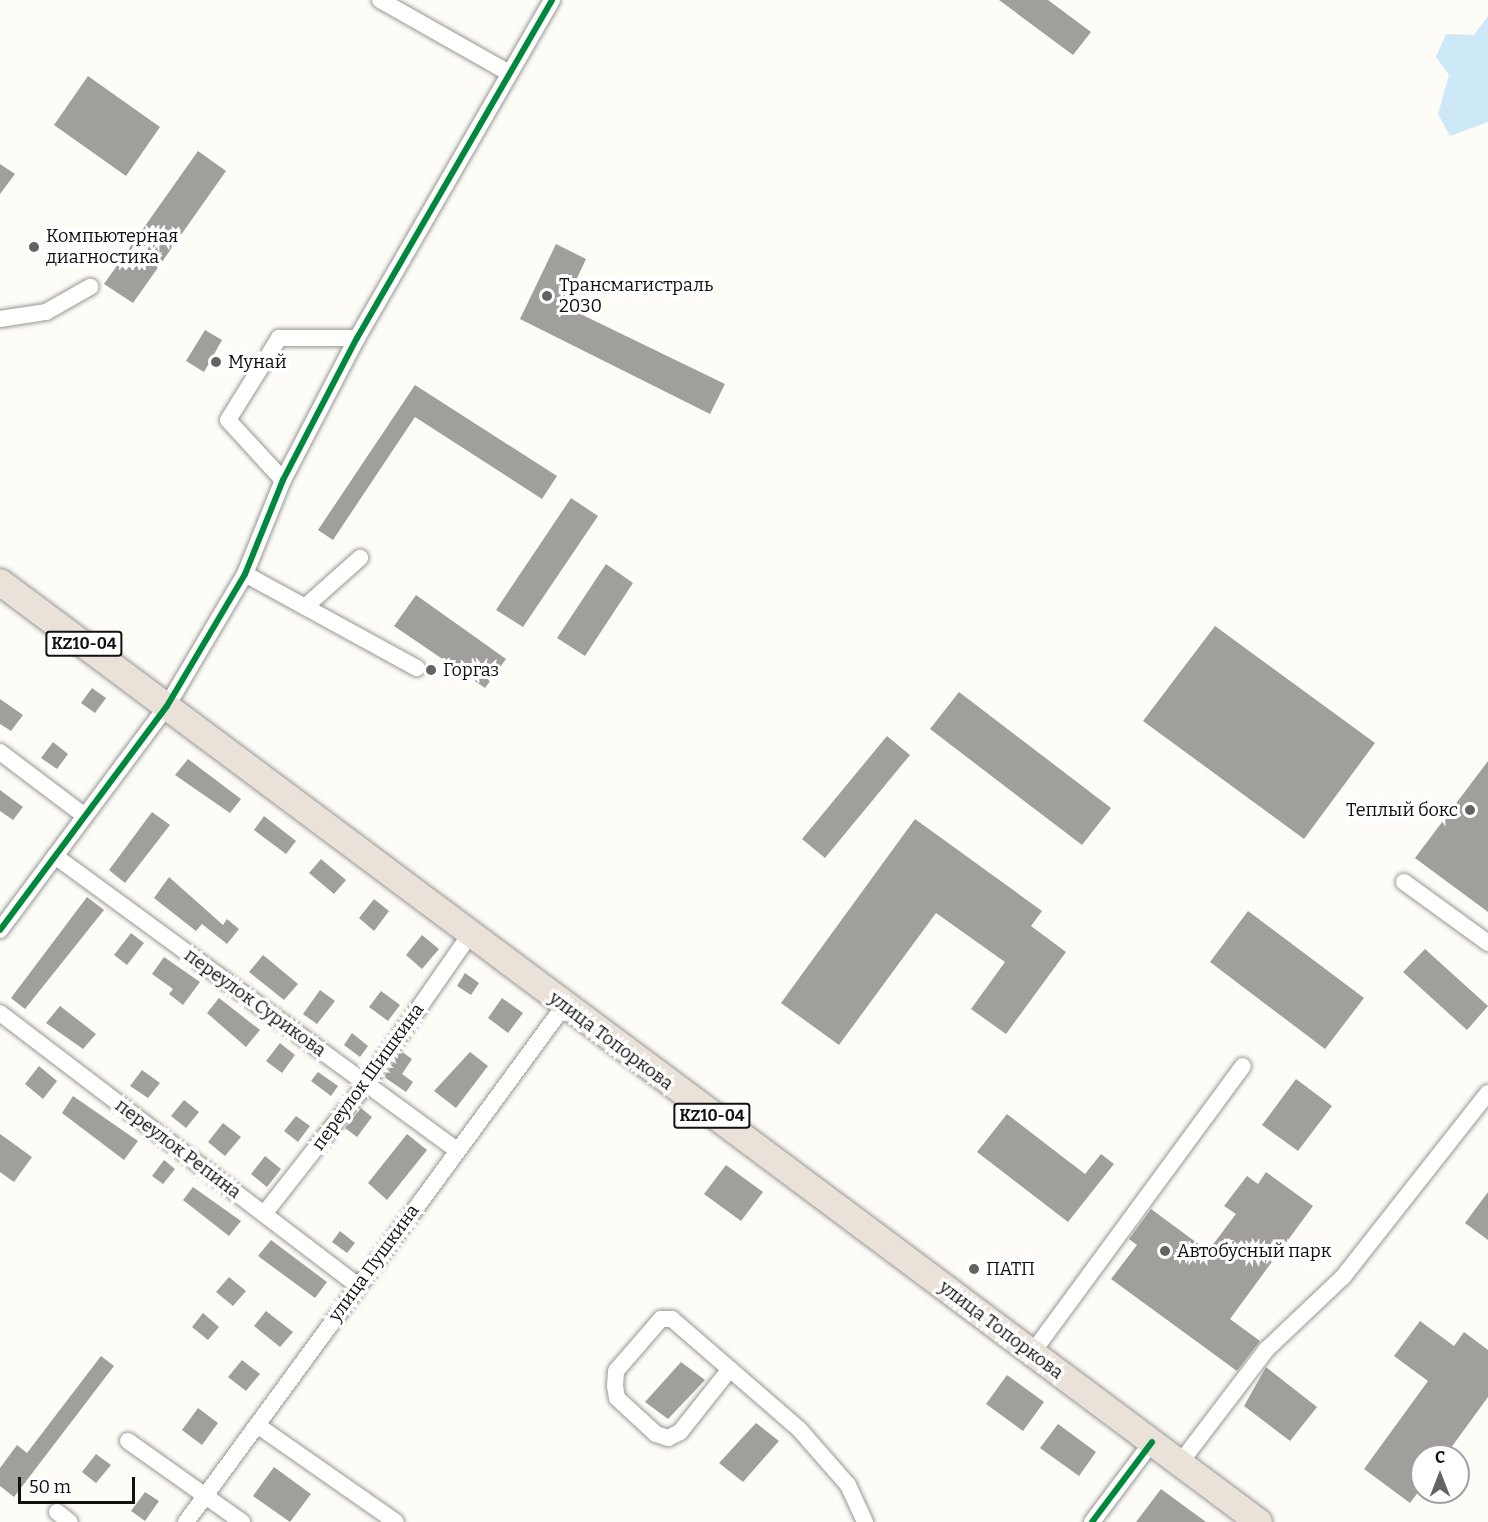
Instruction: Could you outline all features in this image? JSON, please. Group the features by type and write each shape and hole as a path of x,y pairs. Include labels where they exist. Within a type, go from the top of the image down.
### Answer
{"highway":[{"name":"KZ10-04","path":"0,582 167,706"},
{"name":"улица Топоркова","path":"167,706 469,936 1259,1522"}],"street":[{"path":"380,0 509,73"},
{"path":"0,930 167,706 245,574 283,480 357,338 552,0"},
{"path":"0,319 46,312 90,287"},
{"path":"283,480 228,420 279,338 357,338"},
{"path":"305,607 360,558"},
{"path":"245,574 417,668"},
{"path":"0,752 85,816"},
{"name":"переулок Сурикова","path":"55,856 456,1150"},
{"path":"1404,882 1488,943"},
{"name":"переулок Шишкина","path":"264,1214 366,1084 469,936"},
{"name":"улица Пушкина","path":"186,1522 357,1285 564,1006"},
{"name":"переулок Репина","path":"0,1013 357,1285"},
{"path":"1032,1353 1243,1066"},
{"path":"1180,1463 1267,1349 1343,1277 1488,1093"},
{"path":"730,1369 680,1431 668,1438 656,1434 617,1398 616,1371 661,1319 672,1319 730,1369 806,1437 848,1485 865,1522"},
{"path":"257,1425 396,1522"},
{"path":"128,1441 242,1522"},
{"path":"1092,1522 1152,1442"}],"water":[{"path":"1488,16 1488,122 1450,136 1438,114 1449,75 1436,57 1446,34 1474,35"}],"building":[{"path":"999,0 1048,0 1091,32 1073,55"},
{"path":"88,76 160,127 126,176 54,125"},
{"path":"198,151 226,171 133,303 104,284"},
{"path":"0,164 15,174 0,194"},
{"path":"556,244 586,259 564,306 725,384 710,414 520,319"},
{"path":"205,330 222,340 204,372 186,361"},
{"path":"415,385 557,476 542,499 415,417 333,540 318,530"},
{"path":"571,498 598,516 523,627 496,610"},
{"path":"606,564 633,583 585,656 557,638"},
{"path":"416,595 506,659 485,688 394,626"},
{"path":"1215,626 1375,743 1304,839 1143,721"},
{"path":"92,688 106,698 95,713 81,703"},
{"path":"959,692 1111,808 1082,845 930,729"},
{"path":"0,699 23,715 11,731 0,724"},
{"path":"887,736 910,755 825,858 802,839"},
{"path":"53,742 68,754 57,769 41,758"},
{"path":"188,759 241,799 230,813 175,775"},
{"name":"Теплый бокс","path":"1488,761 1488,912 1415,858"},
{"path":"0,790 23,807 13,820 0,811"},
{"path":"152,812 170,825 125,883 109,870"},
{"path":"264,816 296,841 286,854 254,830"},
{"path":"915,819 1042,911 1031,926 1066,952 1006,1034 971,1009 1005,962 936,913 839,1045 781,1003"},
{"path":"321,859 346,880 334,894 309,873"},
{"path":"169,877 223,925 227,919 239,929 227,944 202,924 196,931 154,898"},
{"path":"87,897 104,910 25,1009 11,998"},
{"path":"374,899 389,911 374,931 359,918"},
{"path":"1248,911 1364,998 1325,1049 1210,962"},
{"path":"131,933 144,943 127,965 114,955"},
{"path":"422,935 439,949 422,969 406,955"},
{"path":"1425,949 1488,1006 1467,1030 1403,972"},
{"path":"263,955 298,984 284,1000 249,972"},
{"path":"164,957 200,982 183,1005 169,994 173,989 152,974"},
{"path":"465,973 479,983 471,995 457,986"},
{"path":"320,990 335,1001 317,1024 303,1014"},
{"path":"381,991 400,1005 388,1021 369,1007"},
{"path":"219,998 260,1030 246,1047 207,1013"},
{"path":"502,998 523,1013 508,1033 488,1018"},
{"path":"60,1006 96,1034 83,1049 46,1023"},
{"path":"352,1033 368,1046 360,1057 344,1045"},
{"path":"280,1043 295,1055 282,1073 266,1061"},
{"path":"401,1051 412,1059 402,1074 413,1082 406,1092 384,1077"},
{"path":"470,1052 488,1066 456,1108 434,1091"},
{"path":"39,1066 57,1081 43,1099 25,1084"},
{"path":"142,1070 160,1083 148,1098 130,1086"},
{"path":"318,1072 338,1086 331,1096 311,1081"},
{"path":"1296,1079 1332,1106 1298,1151 1262,1125"},
{"path":"73,1096 138,1141 124,1160 62,1113"},
{"path":"184,1100 199,1112 186,1128 171,1116"},
{"path":"361,1108 372,1117 357,1137 345,1128"},
{"path":"1007,1114 1085,1174 1101,1154 1114,1164 1068,1222 977,1152"},
{"path":"296,1116 310,1126 298,1142 284,1131"},
{"path":"223,1123 241,1137 225,1156 208,1142"},
{"path":"0,1134 32,1157 14,1182 0,1172"},
{"path":"407,1134 427,1150 387,1200 368,1183"},
{"path":"265,1156 281,1169 267,1187 251,1174"},
{"path":"164,1160 175,1169 163,1184 152,1176"},
{"path":"726,1165 763,1192 741,1221 704,1194"},
{"path":"1266,1172 1313,1206 1230,1319 1260,1341 1237,1371 1111,1279 1137,1245 1129,1239 1151,1209 1208,1251 1236,1214 1224,1206 1247,1176 1258,1184"},
{"path":"193,1187 241,1221 229,1236 183,1200"},
{"path":"1488,1192 1488,1240 1465,1223"},
{"path":"340,1231 355,1243 347,1253 332,1242"},
{"path":"271,1240 327,1282 315,1298 258,1256"},
{"path":"229,1277 246,1291 233,1306 216,1292"},
{"path":"266,1311 293,1332 280,1347 254,1326"},
{"path":"203,1313 219,1327 208,1340 192,1327"},
{"path":"1420,1321 1454,1346 1464,1332 1488,1350 1488,1397 1454,1444 1410,1444 1410,1503 1364,1469 1428,1381 1394,1356"},
{"path":"101,1356 114,1366 14,1497 0,1486 0,1468 17,1445 27,1453"},
{"path":"242,1360 260,1374 246,1391 228,1377"},
{"path":"681,1362 705,1380 668,1419 645,1402"},
{"path":"1266,1367 1317,1407 1290,1441 1244,1406"},
{"path":"1007,1375 1044,1402 1023,1431 986,1404"},
{"path":"198,1408 218,1423 202,1445 182,1430"},
{"path":"756,1423 779,1441 743,1482 719,1463"},
{"path":"1058,1424 1096,1452 1079,1476 1040,1448"},
{"path":"96,1454 111,1465 96,1483 82,1472"},
{"path":"274,1467 311,1494 290,1522 253,1496"},
{"path":"1161,1489 1206,1522 1136,1522"},
{"path":"145,1492 159,1501 145,1521 131,1511"}],"cycle path":[{"path":"0,930 167,706 245,574 283,480 357,338 552,0"},
{"path":"1092,1522 1152,1442"}],"place":[{"name":"Компьютерная диагностика","path":"34,247"},
{"name":"Трансмагистраль 2030","path":"547,296"},
{"name":"Мунай","path":"216,362"},
{"name":"Горгаз","path":"431,670"},
{"name":"Теплый бокс","path":"1470,810"},
{"name":"Автобусный парк","path":"1165,1251"},
{"name":"ПАТП","path":"974,1269"}]}
